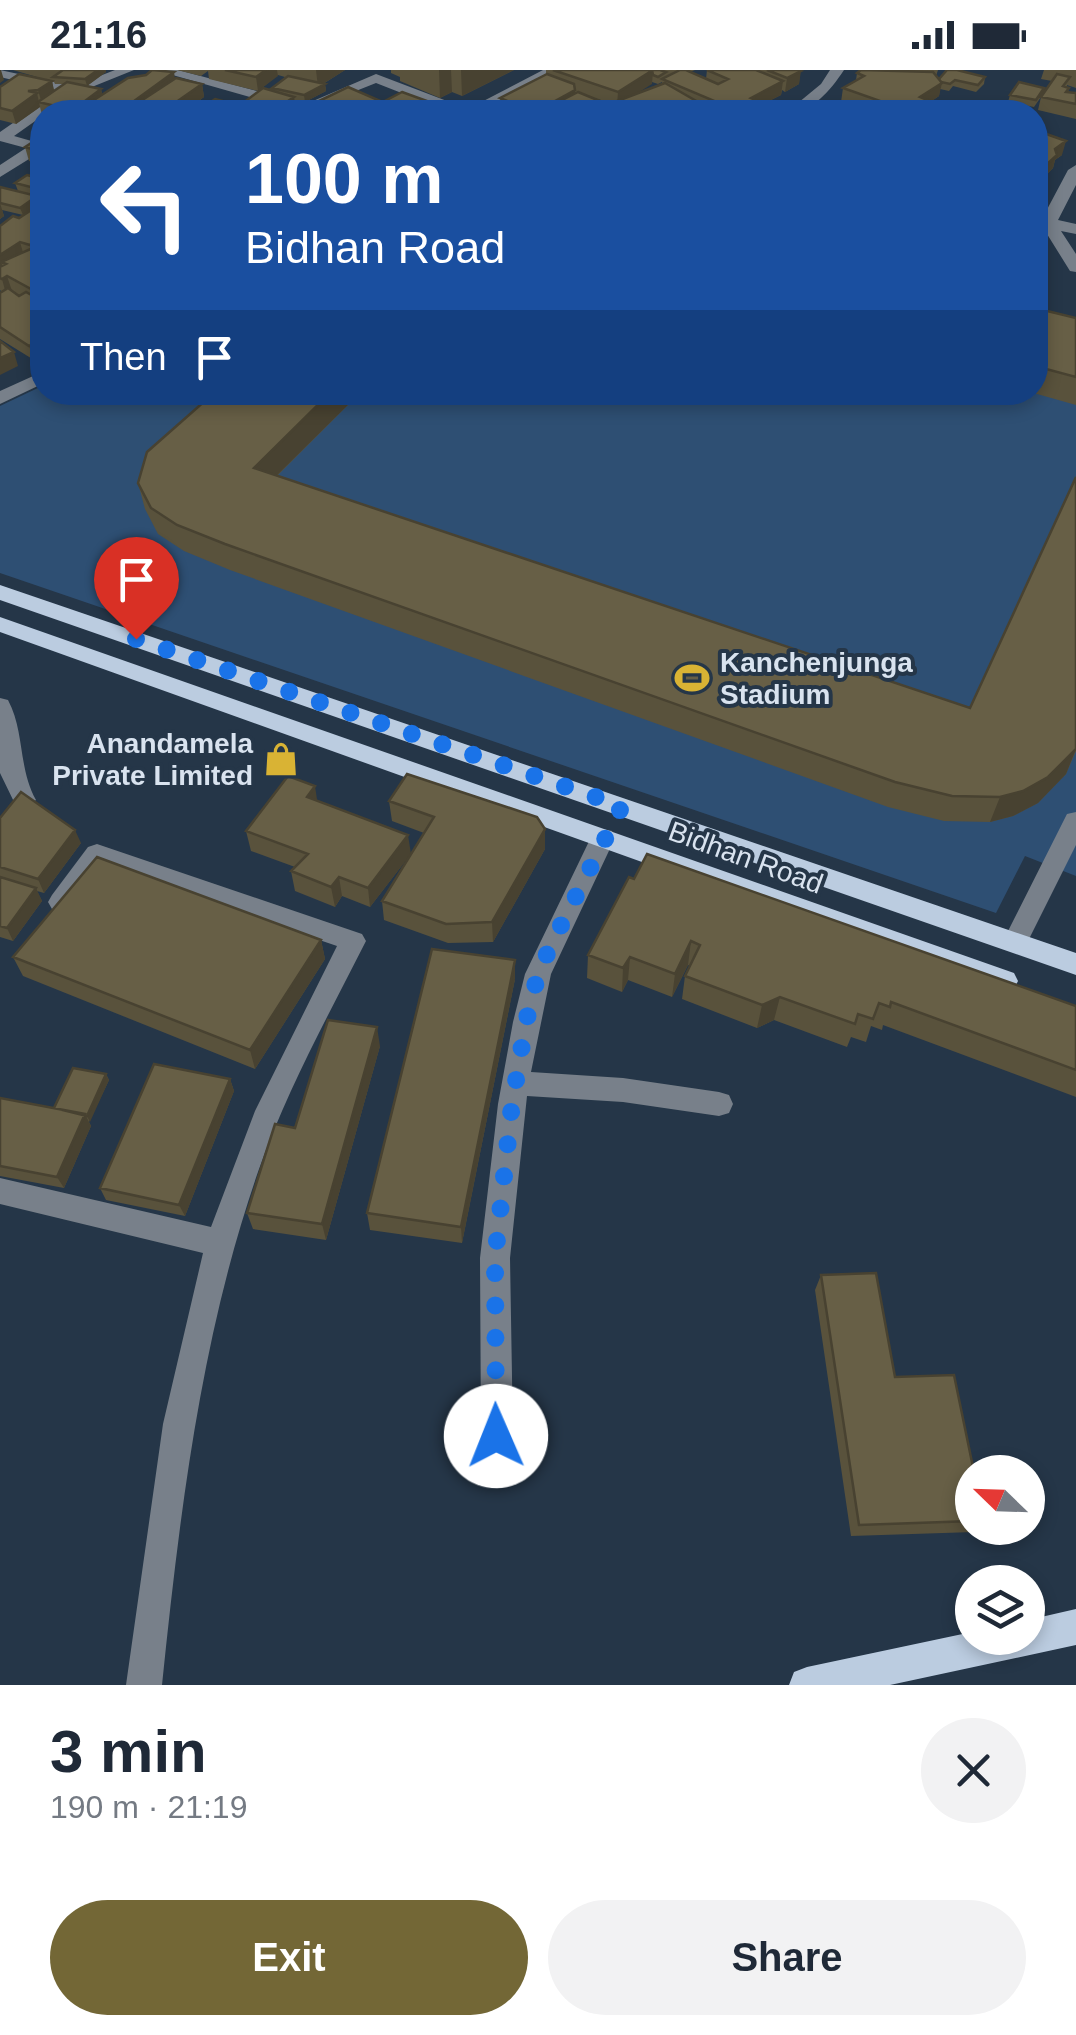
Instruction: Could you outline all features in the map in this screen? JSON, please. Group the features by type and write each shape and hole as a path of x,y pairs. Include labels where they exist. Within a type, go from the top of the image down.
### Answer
{"main road":[{"name":"Bidhan Road","path":"0,592 1076,964"},
{"name":"Bidhan Road","path":"0,624 1022,986"},
{"path":"181,688 204,662"},
{"path":"603,838 622,806"},
{"path":"807,1685 1076,1627"}],"street":[{"path":"57,100 127,70"},
{"path":"162,70 274,100"},
{"path":"202,80 216,70"},
{"path":"327,100 394,70"},
{"path":"496,100 554,70"},
{"path":"809,100 826,87 837,70"},
{"path":"0,73 68,92"},
{"path":"376,78 432,100"},
{"path":"30,118 2,138 30,145"},
{"path":"0,172 30,152"},
{"path":"1048,212 1076,170"},
{"path":"1048,223 1076,229"},
{"path":"1048,231 1076,267"},
{"path":"0,398 30,383"},
{"path":"0,706 8,730 8,781 24,800"},
{"path":"1015,942 1076,821"},
{"path":"496,1436 495,1258 515,1083 538,974 603,838"},
{"path":"38,932 97,854 354,941 279,1086 220,1243 193,1354 161,1522 144,1685"},
{"path":"515,1083 622,1090 719,1104"},
{"path":"0,1191 220,1243"}],"shaded area":[{"name":"Kanchenjunga Stadium","path":"1076,343 1076,876 1025,856 996,913 0,573 0,406 30,392 30,405 1048,405 1048,376"}],"building":[{"path":"63,70 98,70 85,79 53,77"},
{"path":"152,70 174,72 136,100 94,100 128,78"},
{"path":"225,70 266,70 256,77"},
{"path":"553,70 653,70 618,92"},
{"path":"686,70 718,84 728,79 707,70 756,70 783,81 751,98 756,100 712,100 662,79"},
{"path":"767,70 798,70 801,71 787,78"},
{"path":"947,70 985,77 978,85 955,80 950,84 941,82 939,79"},
{"path":"933,72 942,83 920,97 928,100 877,100 843,88 864,76 857,73"},
{"path":"19,74 52,81 28,91 37,93 12,111 0,108 0,87"},
{"path":"547,74 574,84 575,90 557,100 500,98"},
{"path":"1057,74 1070,77 1063,86 1069,88 1066,92 1076,93 1076,104 1041,97"},
{"path":"288,76 325,84 304,95 272,88"},
{"path":"176,78 202,84 179,100 142,100"},
{"path":"67,82 101,89 86,100 41,100"},
{"path":"1019,82 1044,88 1036,100 1010,95"},
{"path":"665,83 695,100 620,100"},
{"path":"348,87 378,100 321,100"},
{"path":"263,88 294,97 290,100 247,100"},
{"path":"402,92 424,100 387,100"},
{"path":"578,92 598,100 562,100"},
{"path":"1048,135 1066,141 1055,149 1057,155 1048,163"},
{"path":"27,175 30,176 30,187 15,183"},
{"path":"0,187 30,194 30,201 20,208 0,203"},
{"path":"30,211 30,245 20,242 0,255 0,226 13,216 19,218"},
{"path":"30,249 30,288 7,276 0,278 0,267 6,264 1,262"},
{"path":"8,288 19,296 30,294 30,345 0,327 0,293"},
{"path":"1048,311 1076,318 1076,377 1048,369"},
{"path":"0,341 14,352 0,358"},
{"path":"200,405 318,405 254,468 970,708 1076,477 1076,749 1048,777 1023,791 1000,797 952,796 895,782 177,525 151,508 138,483 147,452"},
{"path":"407,774 537,817 545,829 492,922 446,924 382,901 434,817 389,801"},
{"path":"288,776 315,786 307,797 408,835 368,888 339,877 331,887 291,871 308,854 246,831"},
{"path":"21,792 75,830 38,879 0,867 0,818"},
{"path":"647,854 1076,1006 1076,1070 891,1002 890,1007 879,1003 873,1019 858,1014 855,1024 780,997 762,1005 685,976 700,945 691,941 675,974 630,957 623,968 588,955 629,877 634,879"},
{"path":"97,857 321,940 250,1050 13,957"},
{"path":"0,877 36,888 7,928 0,926"},
{"path":"432,949 515,960 461,1227 367,1213"},
{"path":"328,1020 377,1027 322,1224 247,1213 275,1124 295,1128"},
{"path":"154,1064 230,1079 179,1205 100,1188"},
{"path":"73,1068 106,1074 87,1116 54,1108"},
{"path":"0,1098 85,1114 57,1177 0,1166"},
{"path":"876,1273 895,1377 954,1375 970,1455 955,1455 955,1522 859,1525 821,1275"}],"place":[{"name":"Kanchenjunga Stadium","path":"692,678"},
{"name":"Anandamela Private Limited","path":"281,759"}],"route":[{"path":"136,639 622,806 564,915 538,974 526,1022 512,1104 495,1258 496,1436"}]}
